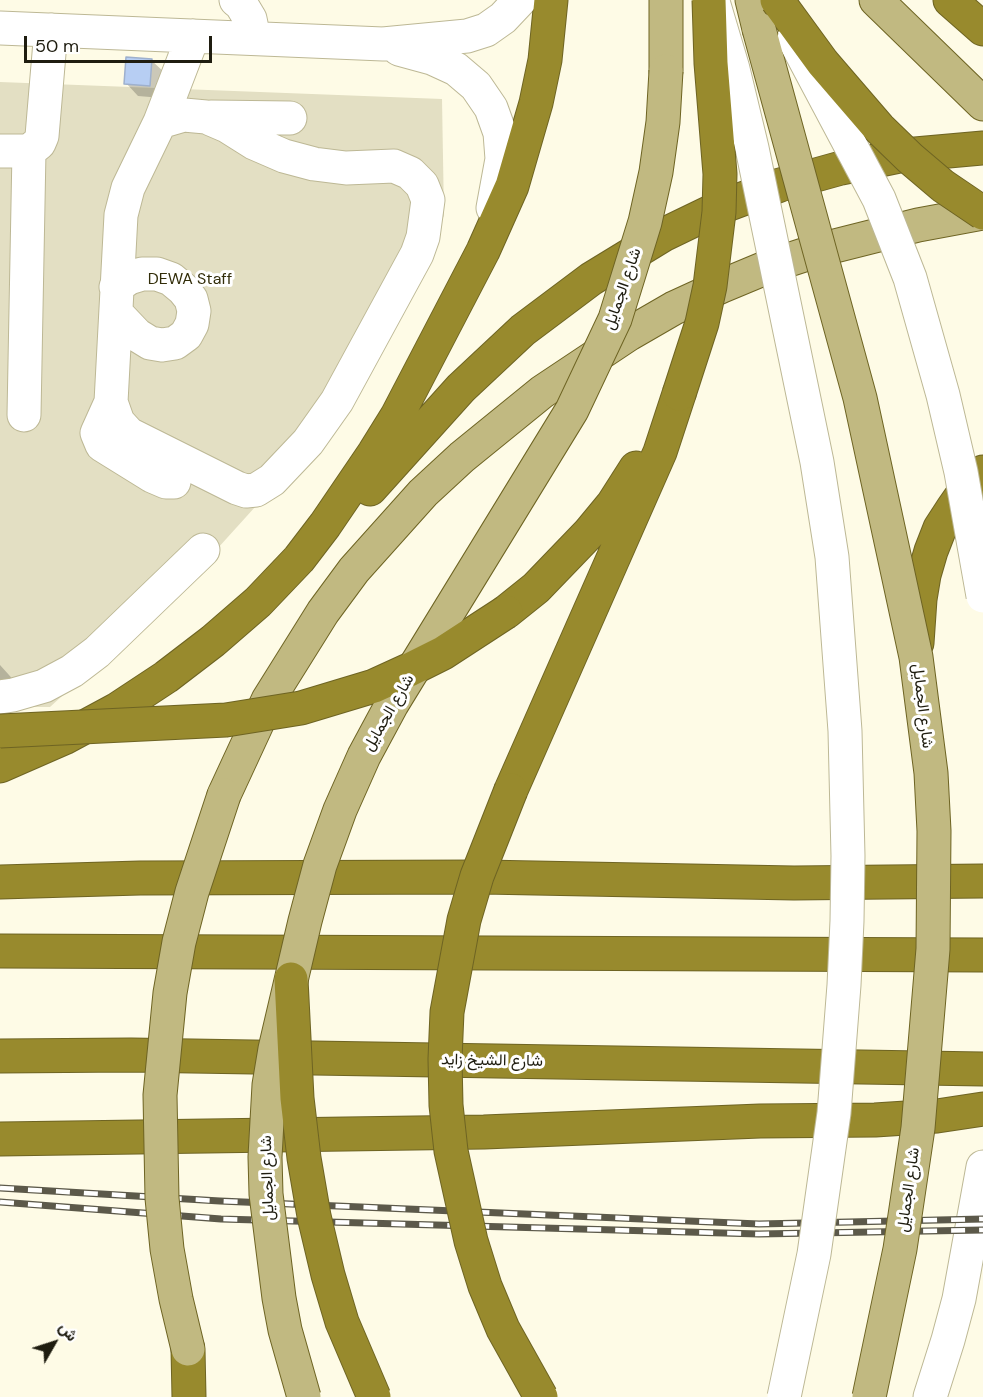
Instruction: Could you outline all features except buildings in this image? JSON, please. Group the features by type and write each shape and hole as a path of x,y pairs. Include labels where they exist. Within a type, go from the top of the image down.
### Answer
{"highway":[{"path":"299,559 351,489 386,435 483,251 512,186 525,144 544,60 551,0"},
{"path":"541,1397 503,1329 485,1286 459,1196 446,1105 447,1012 464,920 492,832 660,452 694,350 708,295 716,249 719,212 720,174 711,63 711,0"},
{"path":"776,0 823,63 879,129 910,159 983,213"},
{"path":"954,2 983,29"},
{"path":"0,766 64,738 116,710 166,677 213,641 346,515 491,358 556,304 627,256 663,235 721,207 780,185 841,168 904,155 983,148"},
{"path":"0,731 188,723 264,715 338,698 374,686 409,670 443,653 506,612 563,562 613,504 679,394"},
{"path":"916,657 920,599 931,551 940,528 953,508 967,488 983,472"},
{"path":"0,882 140,878 483,877 794,883 983,881"},
{"path":"0,951 983,955"},
{"path":"291,979 297,1098 314,1216 342,1322 374,1397"},
{"name":"شارع الشيخ زايد","path":"0,1056 155,1056 983,1069"},
{"path":"0,1139 484,1132 750,1121 875,1120 937,1116 983,1109"},
{"path":"188,1349 189,1397"}],"main road":[{"name":"شارع الجمايل","path":"304,1397 285,1330 279,1298 266,1194 265,1158 269,1085 275,1049 320,865 340,810 364,756 392,704 562,428 615,319 634,261 654,182 663,122 666,0"},
{"path":"880,4 983,104"},
{"name":"شارع الجمايل","path":"756,14 860,398 916,657 925,715 933,820 935,890 933,949 921,1098 910,1189 889,1308 869,1397"},
{"path":"203,1397 176,1299 167,1249 162,1198 160,1095 168,1013 179,942 192,892 224,795 268,700 323,612 354,570 423,493 462,457 542,392 629,334 675,308 722,286 819,250 918,225 983,213"}],"street":[{"path":"236,0 250,19 254,38"},
{"path":"24,416 18,151 35,148 42,136 27,29 383,44 467,36 486,30 503,18 520,0"},
{"path":"711,0 733,69 752,148 817,462 832,557 845,731 848,867 844,985 838,1070 826,1177 814,1254 784,1397"},
{"path":"776,0 814,78 879,199 910,278 943,395 961,472 983,596"},
{"path":"174,482 166,482 152,476 102,445 98,433 111,402 123,206 128,188 183,118 201,36"},
{"path":"383,44 432,58 456,69 476,86 491,108 500,133 502,159 483,251"},
{"path":"183,118 290,118"},
{"path":"111,402 118,422 136,438 237,488 246,491 265,486 308,442 333,408 417,254 423,237 428,201 422,185 410,173 394,166 346,168 314,164 284,156 254,143 227,126 183,118"},
{"path":"0,697 44,686 72,671 98,652 203,550"},
{"path":"930,1397 959,1299 983,1167"}],"green space":[{"name":"DEWA Staff","path":"0,82 442,99 444,216 322,433 189,580 50,707 0,707"}],"railway":[{"path":"0,1188 220,1201 759,1224 983,1219"},
{"path":"0,1202 221,1219 759,1234 983,1230"}]}
